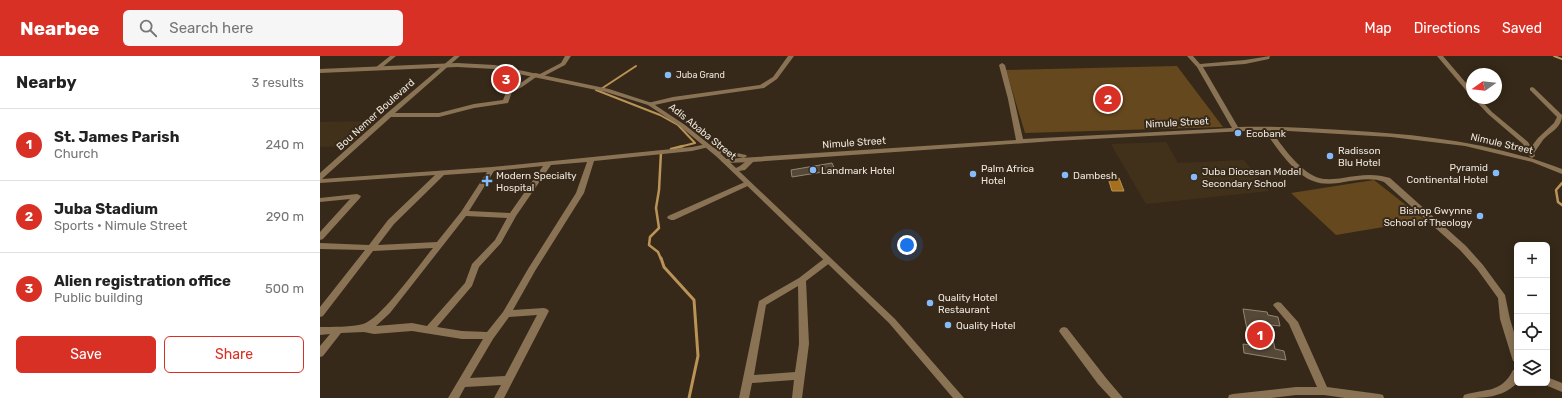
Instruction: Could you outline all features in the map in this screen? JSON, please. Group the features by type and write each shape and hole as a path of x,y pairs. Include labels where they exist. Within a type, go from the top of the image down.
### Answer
{"street":[{"path":"377,69 393,56"},
{"name":"Bou Nemer Boulevard","path":"320,177 457,56"},
{"path":"388,116 439,115 474,106 506,102 509,91 563,64 568,56"},
{"path":"650,104 679,98 762,87 775,78 791,56"},
{"path":"1190,56 1199,66 1236,129"},
{"path":"1199,66 1245,62 1267,58 1267,56"},
{"path":"1440,56 1466,87"},
{"path":"1002,65 1020,142"},
{"name":"Adis Ababa Street","path":"320,71 444,66 495,67 607,90 650,104 668,115 722,158 748,184 769,202 892,321 959,398"},
{"path":"1530,153 1535,149 1543,136 1555,126 1560,117 1532,89"},
{"path":"1482,104 1490,113 1526,143 1534,160"},
{"path":"1266,128 1293,162 1312,179 1336,181 1356,178 1382,178 1388,180 1463,248 1502,297 1505,319 1515,350"},
{"name":"Nimule Street","path":"722,158 752,160 1020,142 1266,128 1424,139 1493,150 1534,160 1562,172"},
{"path":"320,181 492,169 692,149 709,148 744,156"},
{"name":"Nimule Street","path":"722,158 744,156 789,157"},
{"path":"453,398 580,193 591,159"},
{"path":"735,170 742,168 752,160"},
{"path":"430,329 469,284 475,266 498,241 512,216 548,164"},
{"path":"364,328 374,323 388,310 464,213 492,169"},
{"path":"320,314 395,218 441,173"},
{"path":"671,218 748,184"},
{"path":"320,200 357,196 320,237"},
{"path":"464,213 512,216"},
{"path":"320,246 372,248 438,245"},
{"path":"744,398 762,303 802,280 828,260"},
{"path":"797,398 804,344 802,280"},
{"path":"1278,305 1293,322 1324,391"},
{"path":"499,398 544,311 506,314"},
{"path":"320,331 364,328 382,330 412,327 462,335 490,336"},
{"path":"320,353 338,330"},
{"path":"1064,331 1102,381 1118,398"},
{"path":"748,379 799,376"},
{"path":"462,383 507,380"},
{"path":"1468,398 1500,392 1514,380"},
{"path":"1550,382 1562,388"},
{"path":"1233,398 1296,391 1324,391 1378,398"}],"shaded area":[{"path":"1177,66 1223,127 1025,133 1006,70"},
{"path":"376,121 349,146 320,147 320,122"},
{"name":"Juba Diocesan Model Secondary School","path":"1166,142 1178,163 1244,160 1269,191 1146,204 1111,144"},
{"path":"1108,178 1119,178 1124,191 1112,191"},
{"path":"1374,180 1425,220 1336,235 1291,193"}],"building":[{"name":"Landmark Hotel","path":"832,163 835,170 792,177 791,170"},
{"path":"1243,309 1267,312 1268,315 1278,317 1280,326 1270,325 1275,349 1284,351 1286,360 1244,353 1243,344 1250,345"}],"waterway":[{"path":"1554,56 1562,59"},
{"path":"601,89 636,66"},
{"path":"596,90 660,115 678,125 695,143 671,149"},
{"path":"661,152 659,190 656,208 659,228 650,237 649,245 658,252 661,259"},
{"path":"1562,183 1556,190 1558,202 1562,205"},
{"path":"661,258 664,267 694,300 698,356 689,398"}],"place":[{"name":"Juba Grand","path":"668,75"},
{"name":"Alien registration office","path":"506,79"},
{"name":"Juba Stadium","path":"1108,99"},
{"name":"Ecobank","path":"1238,133"},
{"name":"Radisson Blu Hotel","path":"1330,156"},
{"name":"Landmark Hotel","path":"813,170"},
{"name":"Pyramid Continental Hotel","path":"1496,173"},
{"name":"Palm Africa Hotel","path":"973,174"},
{"name":"Dambesh","path":"1065,175"},
{"name":"Juba Diocesan Model Secondary School","path":"1194,177"},
{"name":"Modern Specialty Hospital","path":"487,181"},
{"name":"Bishop Gwynne School of Theology","path":"1480,216"},
{"name":"Quality Hotel Restaurant","path":"930,303"},
{"name":"Quality Hotel","path":"948,325"},
{"name":"St. James Parish","path":"1260,335"}]}
